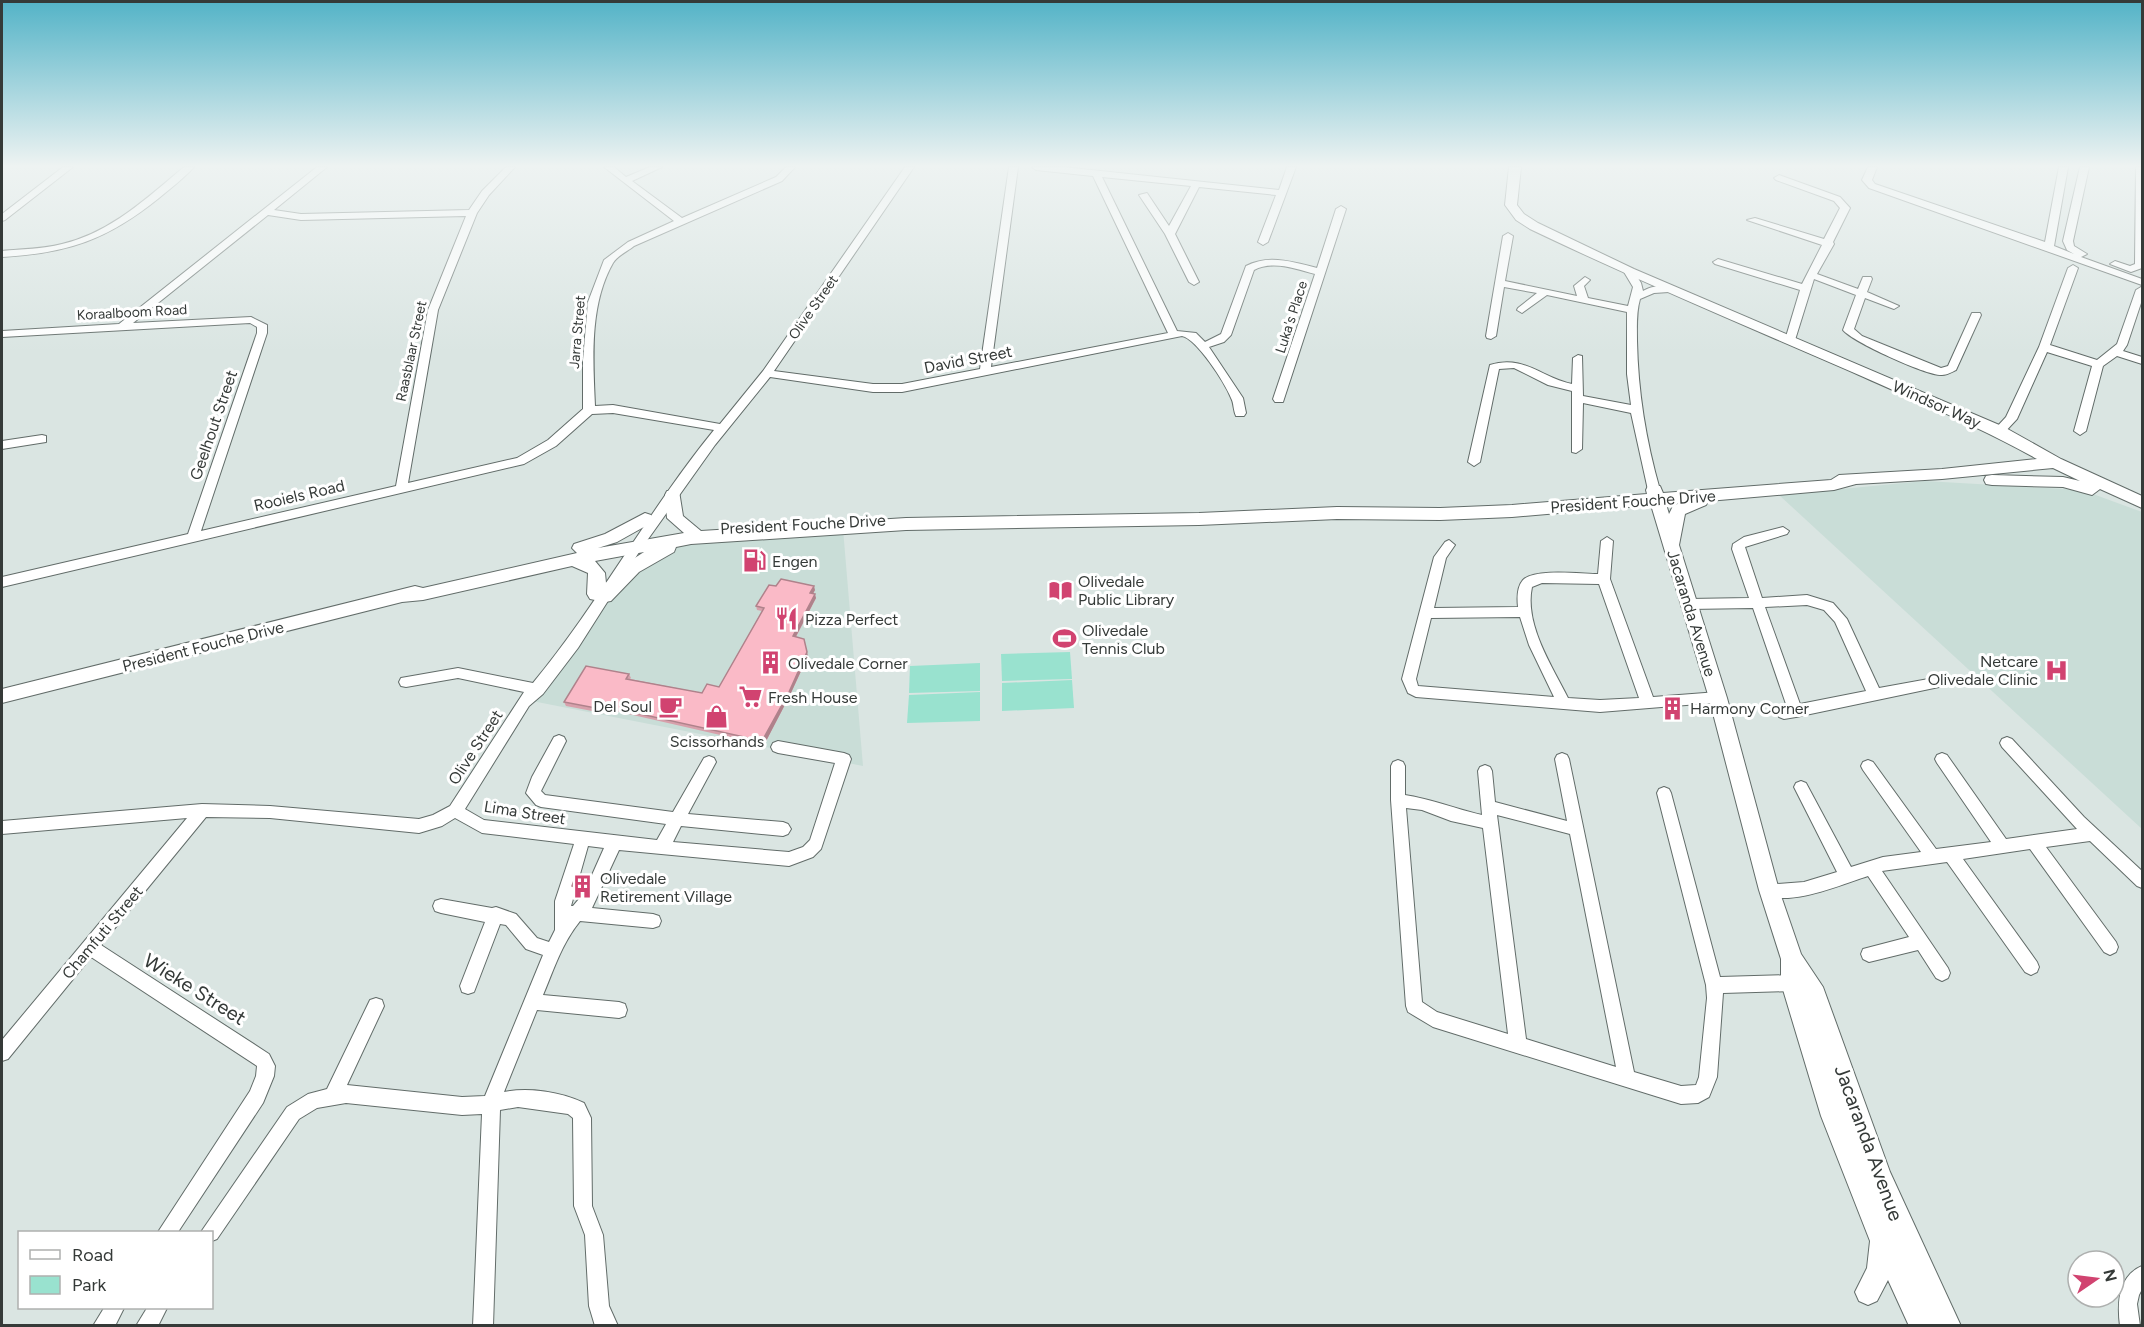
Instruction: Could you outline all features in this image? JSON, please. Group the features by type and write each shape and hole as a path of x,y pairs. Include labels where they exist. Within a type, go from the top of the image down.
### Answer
{"street":[{"path":"2,254 65,247 109,229"},
{"path":"122,327 245,229"},
{"name":"Raasblaar Street","path":"400,489 433,310 466,229"},
{"name":"Jarra Street","path":"589,410 588,360 593,302 605,268 613,256 624,248 666,229"},
{"name":"Olive Street","path":"634,544 645,519 696,455 711,442 767,373 867,229"},
{"path":"985,373 986,352 1005,229"},
{"path":"1123,229 1173,333 1188,333 1203,346 1237,398 1240,413"},
{"path":"1167,229 1194,282"},
{"path":"1170,234 1173,229"},
{"path":"1263,242 1268,229"},
{"name":"Luka's Place","path":"1279,399 1334,229"},
{"name":"Windsor Way","path":"1541,229 1629,272 1729,313"},
{"path":"1781,229 1829,244"},
{"path":"1790,340 1805,288 1836,229"},
{"path":"1996,229 2049,247 2141,286 2122,345 2098,364 2080,431"},
{"path":"2049,247 2052,229"},
{"path":"2072,229 2068,245 2080,253 2131,268 2139,267 2141,229"},
{"path":"1491,336 1508,236"},
{"name":"Windsor Way","path":"1573,244 1588,248 2006,435 2055,463 2142,503"},
{"path":"1718,262 1805,288"},
{"path":"1203,346 1220,340 1226,335 1250,268 1271,263 1320,272"},
{"path":"1991,470 2011,454 2006,435 2011,419 2044,346 2073,268"},
{"path":"1629,272 1636,283 1638,297 1646,292 1669,289"},
{"path":"1812,275 1862,292 1893,306"},
{"path":"1867,279 1848,325 1850,332 1886,350 1942,372 1952,368 1977,315"},
{"path":"1583,299 1579,286 1585,280"},
{"path":"1501,283 1632,310"},
{"path":"1522,310 1545,292"},
{"name":"Jacaranda Avenue","path":"1638,297 1632,310 1631,353 1635,410 1655,495 1718,698 1833,1116 1882,1240 1923,1326"},
{"name":"Koraalboom Road","path":"2,334 250,320 262,325"},
{"name":"Geelhout Street","path":"193,537 262,333 262,325"},
{"name":"David Street","path":"767,373 887,389 985,373 1173,333"},
{"path":"2044,346 2098,364"},
{"path":"2116,352 2142,361"},
{"path":"1576,449 1578,358"},
{"path":"1474,462 1494,367 1504,364 1521,367 1576,394 1635,410"},
{"path":"589,410 613,409 722,429"},
{"name":"Rooiels Road","path":"2,582 496,467 530,457 552,443 589,410"},
{"path":"2,445 42,439"},
{"name":"Olive Street","path":"454,811 634,544 703,457 711,442"},
{"name":"President Fouche Drive","path":"692,535 1210,517 1416,512 1440,514 1595,504 1750,481 1850,481 2055,463"},
{"path":"1942,474 1975,479 2063,482 2142,503"},
{"name":"President Fouche Drive","path":"1416,512 1478,502 1734,494 1834,485 1850,481"},
{"path":"1672,550 1675,519 1679,510 1695,502 1734,494"},
{"path":"601,595 635,564 692,535 675,518 673,495"},
{"path":"1595,504 1638,508 1650,515 1666,531"},
{"name":"President Fouche Drive","path":"2,696 405,596 423,594 570,555 692,535 795,522 896,518 1186,514 1210,517"},
{"path":"570,555 611,538 645,519"},
{"path":"795,545 802,538 821,529"},
{"path":"1783,531 1739,544 1739,554 1758,603 1790,712 1934,684"},
{"path":"1607,541 1604,579 1648,703"},
{"path":"1449,545 1440,557 1409,679 1416,691 1600,706 1718,698"},
{"path":"570,555 596,570 601,595"},
{"path":"1564,703 1525,612 1524,593 1527,585 1533,580 1604,579"},
{"path":"1689,604 1807,600 1821,602 1833,610 1840,619 1875,695"},
{"path":"1426,613 1525,612"},
{"path":"406,682 440,674 458,673 532,694"},
{"path":"559,741 533,793 536,798 546,802 676,819 783,829"},
{"path":"2007,743 2091,834 2119,857 2142,882"},
{"name":"Lima Street","path":"454,811 482,826 583,840 789,859 808,852 816,844 844,759 778,747"},
{"path":"1562,759 1627,1078"},
{"path":"1942,759 2003,847"},
{"path":"661,848 709,762"},
{"path":"1398,766 1398,800 1414,1006 1433,1019 1681,1095 1698,1094 1703,1091 1708,1077 1715,998 1714,985 1664,793"},
{"path":"1868,766 1933,857"},
{"path":"1485,771 1518,1044"},
{"path":"1801,788 1847,875"},
{"path":"1398,800 1423,804 1451,815 1518,813 1547,824 1576,829"},
{"path":"2,827 202,810 270,812 419,826 454,811"},
{"name":"Chamfuti Street","path":"2,1053 202,810"},
{"path":"1769,890 1804,890 1871,867 2091,834"},
{"path":"568,919 563,901 583,840"},
{"path":"483,1326 491,1102 568,919 590,898 614,843"},
{"path":"2034,843 2110,947"},
{"path":"1951,855 2031,968"},
{"path":"1871,867 1942,974"},
{"path":"441,906 496,914 510,919 532,944 553,951"},
{"path":"468,986 496,914"},
{"path":"568,919 652,921"},
{"path":"1869,954 1921,942"},
{"name":"Wieke Street","path":"90,947 246,1047 263,1060 266,1066 265,1076 257,1096 240,1125 168,1231"},
{"path":"1714,985 1792,971"},
{"name":"Jacaranda Avenue","path":"1792,971 1812,987 1878,1174 1902,1232 1948,1326"},
{"path":"532,1002 620,1010"},
{"path":"333,1095 376,1006"},
{"path":"211,1231 293,1113 314,1100 346,1094 462,1106 478,1106 518,1098 575,1106 580,1113 583,1206 594,1235 599,1306 602,1319 608,1326"},
{"path":"1868,1292 1880,1270 1882,1240"},
{"path":"2130,1326 2127,1305 2132,1285 2142,1276"},
{"path":"103,1326 114,1309"},
{"path":"146,1326 157,1309"}],"shaded area":[{"name":"Netcare Olivedale Clinic","path":"1925,481 2082,490 2142,512 2142,829 1779,495"},
{"path":"843,529 863,766 532,701 635,544"}],"green space":[{"path":"1070,652 1072,679 1002,681 1001,654"},
{"path":"980,663 980,691 909,693 910,666"},
{"path":"1072,680 1074,708 1002,711 1002,683"},
{"path":"980,692 980,721 907,723 909,695"}],"building":[{"name":"Olivedale Corner","path":"781,579 814,586 810,593 815,594 793,636 804,639 807,652 789,692 762,741 609,707 606,710 564,702 586,666 629,674 626,679 702,693 707,684 719,687 764,608 756,606 769,585 776,586"},
{"path":"576,875 582,875 576,887 572,886"}],"place":[{"name":"Engen","path":"754,561"},
{"name":"Olivedale Public Library","path":"1060,590"},
{"name":"Pizza Perfect","path":"787,619"},
{"name":"Olivedale Tennis Club","path":"1064,639"},
{"name":"Olivedale Corner","path":"770,663"},
{"name":"Netcare Olivedale Clinic","path":"2056,670"},
{"name":"Fresh House","path":"750,697"},
{"name":"Del Soul","path":"670,706"},
{"name":"Harmony Corner","path":"1672,708"},
{"name":"Scissorhands","path":"717,716"},
{"name":"Olivedale Retirement Village","path":"582,887"}]}
